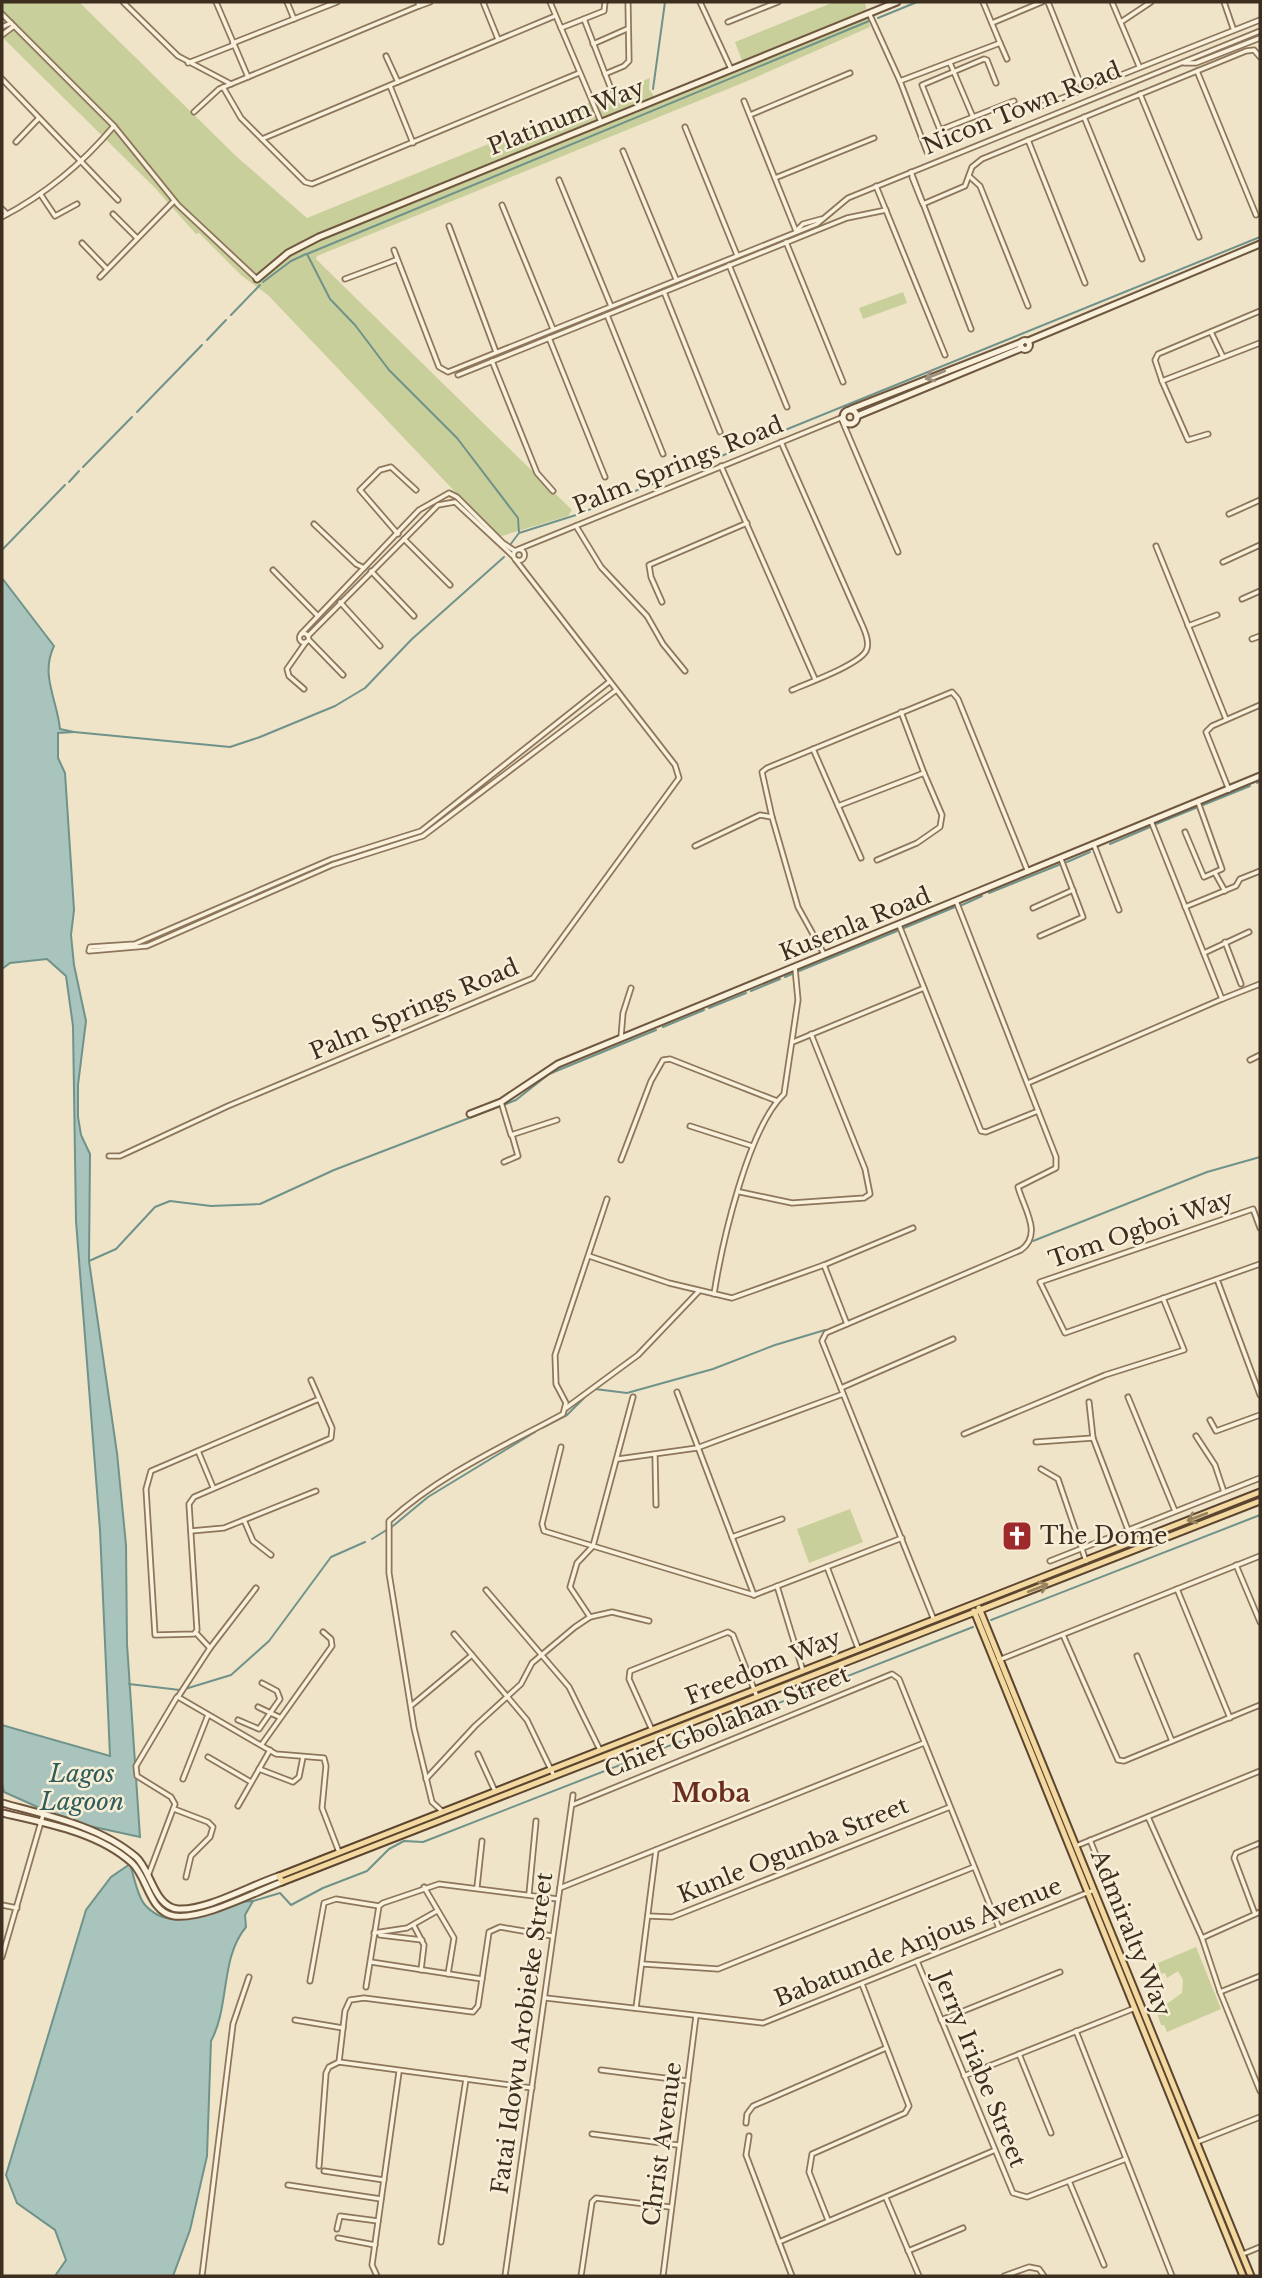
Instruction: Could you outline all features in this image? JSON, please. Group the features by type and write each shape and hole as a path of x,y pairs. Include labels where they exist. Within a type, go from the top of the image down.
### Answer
{"main road":[{"name":"Freedom Way","path":"281,1879 339,1852 1260,1492"},
{"name":"Freedom Way","path":"281,1879 554,1776 1260,1501"},
{"name":"Admiralty Way","path":"974,1604 1251,2276"},
{"name":"Admiralty Way","path":"997,1661 1076,1846 1135,2008 1243,2276"},
{"path":"1202,2174 1209,2172"}],"street":[{"path":"123,2 188,63 231,84"},
{"path":"216,2 247,77"},
{"path":"287,2 294,20"},
{"path":"188,63 337,2"},
{"path":"194,112 223,87 419,4 430,2"},
{"path":"483,2 498,40"},
{"path":"550,2 601,122"},
{"path":"561,28 604,11 605,2"},
{"path":"605,74 627,64 628,2"},
{"path":"700,2 732,69"},
{"path":"764,2 764,8"},
{"path":"728,22 778,2"},
{"name":"Platinum Way","path":"257,279 288,253 319,237 897,2"},
{"path":"983,2 1007,59"},
{"path":"992,23 1042,2"},
{"path":"1048,2 1083,90"},
{"path":"1112,2 1139,66"},
{"path":"1120,22 1151,2"},
{"path":"1224,2 1233,28"},
{"path":"869,13 900,81 927,152"},
{"path":"2,14 114,127 174,201 257,279"},
{"path":"262,139 555,16"},
{"path":"584,19 611,89"},
{"path":"1039,107 1233,28 1260,20"},
{"path":"2,27 13,24"},
{"path":"2,35 13,24"},
{"path":"593,44 627,29"},
{"name":"Nicon Town Road","path":"1182,63 1196,63 1260,31"},
{"name":"Nicon Town Road","path":"396,260 441,371 448,372 817,224 848,198 876,186 1194,57 1209,56 1260,38"},
{"path":"900,81 1000,43"},
{"path":"923,204 961,189 975,163 982,159 1246,51 1254,50 1260,57"},
{"path":"386,56 398,82"},
{"path":"1194,57 1196,63"},
{"path":"996,83 987,60 922,85 940,130 1014,101"},
{"path":"950,63 972,117"},
{"path":"1197,71 1256,215"},
{"path":"223,87 241,118 305,182 312,184 579,73"},
{"path":"750,115 850,73"},
{"path":"3,82 118,200"},
{"path":"389,86 413,143"},
{"path":"1140,94 1199,237"},
{"path":"744,101 796,231"},
{"path":"16,142 39,117"},
{"path":"1084,117 1142,259"},
{"path":"2,209 4,215 41,195 82,161 114,127"},
{"path":"685,127 737,254"},
{"path":"775,178 874,138"},
{"path":"1028,140 1085,283"},
{"path":"624,151 676,279"},
{"path":"911,172 971,329"},
{"path":"969,176 980,186 1028,306"},
{"path":"559,180 611,306"},
{"path":"876,186 945,355"},
{"path":"41,195 55,216 77,204"},
{"path":"100,277 174,201"},
{"path":"502,205 553,329"},
{"path":"458,375 847,218 886,211"},
{"path":"113,215 137,238"},
{"path":"449,226 496,352"},
{"path":"786,242 843,382"},
{"path":"82,243 107,269"},
{"path":"842,417 851,424 857,416 1260,244"},
{"path":"345,279 396,260 394,250"},
{"path":"729,265 787,407"},
{"path":"664,292 720,432"},
{"path":"1208,434 1188,440 1162,381 1155,357 1260,311"},
{"path":"607,315 663,454"},
{"path":"1211,332 1223,357"},
{"path":"549,338 605,477"},
{"path":"1162,381 1260,343"},
{"path":"842,417 846,411 1024,344"},
{"path":"492,361 537,473 553,491"},
{"path":"851,410 857,416"},
{"path":"842,417 898,551"},
{"name":"Palm Springs Road","path":"109,1156 120,1156 228,1106 527,981 538,974 679,778 675,765 521,569 516,554 527,546 842,417"},
{"path":"781,442 867,640 865,652 859,657 792,690"},
{"path":"416,490 391,467 380,470 360,490 450,585"},
{"path":"721,467 815,679"},
{"path":"301,649 301,634 317,615 419,510 449,493 457,497 516,554 523,556"},
{"path":"1228,514 1260,500"},
{"path":"304,689 289,676 287,669 307,639 340,602 438,505 455,502 516,554 523,556"},
{"path":"662,602 648,570 649,565 747,523"},
{"path":"314,524 356,564 364,568"},
{"path":"576,526 601,568 647,617 663,644 685,671"},
{"path":"1223,562 1260,545"},
{"path":"521,569 527,546"},
{"path":"1156,546 1226,719"},
{"path":"273,570 317,615"},
{"path":"371,571 414,615"},
{"path":"1242,599 1260,592"},
{"path":"340,602 380,646"},
{"path":"1188,626 1217,615"},
{"path":"301,634 343,674"},
{"path":"1252,639 1260,635"},
{"path":"300,640 307,639"},
{"path":"608,682 421,831 331,859 135,944 90,947 89,951 147,946 332,865 423,836 615,691"},
{"path":"825,955 798,906 762,772 947,691 955,695 1028,872"},
{"path":"590,696 597,705"},
{"path":"1229,790 1206,732 1226,719 1260,705"},
{"path":"877,860 917,843 940,827 942,814 901,712"},
{"path":"813,749 861,858"},
{"path":"838,806 924,773"},
{"name":"Kusenla Road","path":"470,1115 501,1105 545,1070 1260,776"},
{"path":"1185,832 1204,877 1222,869 1198,802"},
{"path":"695,846 760,815 772,817"},
{"path":"1151,821 1222,999"},
{"path":"1094,845 1119,910"},
{"path":"1040,936 1083,917 1061,859"},
{"path":"1185,907 1236,886 1240,879 1260,871"},
{"path":"1215,873 1225,891"},
{"path":"1033,908 1073,890"},
{"path":"934,1620 822,1341 822,1335 1029,1244 1033,1232 1018,1187 1054,1170 1057,1163 957,901"},
{"path":"899,925 981,1131 986,1132 1038,1111"},
{"path":"1204,953 1249,932"},
{"path":"1224,942 1241,984"},
{"path":"714,1294 752,1146 776,1101 784,1094 798,1000 795,968"},
{"path":"1028,1083 1260,984"},
{"path":"621,1039 623,1013 631,988"},
{"path":"793,1042 924,988"},
{"path":"740,1192 792,1203 864,1198 870,1194 865,1169 811,1034"},
{"path":"1250,1060 1260,1055"},
{"path":"621,1160 651,1081 663,1060 670,1059 776,1101"},
{"path":"501,1105 518,1156 504,1162"},
{"path":"511,1135 557,1120"},
{"path":"690,1125 752,1146"},
{"path":"566,1408 556,1384 555,1355 607,1199"},
{"name":"Tom Ogboi Way","path":"1163,1298 1065,1333 1040,1282 1253,1209 1260,1228"},
{"path":"589,1256 699,1291 741,1297 913,1228"},
{"path":"964,1434 1105,1375 1184,1350 1163,1298 1260,1264"},
{"path":"824,1265 847,1324"},
{"path":"1217,1281 1260,1395"},
{"path":"443,1812 432,1802 411,1706 389,1573 388,1521 415,1497 468,1462 563,1414 566,1408 638,1355 699,1291"},
{"path":"841,1388 953,1339"},
{"path":"210,1648 196,1633 191,1501 213,1488 328,1441 331,1428 311,1380"},
{"path":"677,1392 754,1595"},
{"path":"618,1459 655,1456 697,1448 843,1394"},
{"path":"590,1616 570,1587 577,1563 593,1546 633,1397"},
{"path":"1128,1397 1175,1511"},
{"path":"196,1633 157,1637 154,1633 147,1479 155,1467 319,1399"},
{"path":"1089,1402 1093,1438 1128,1530"},
{"path":"1210,1420 1216,1431 1260,1415"},
{"path":"1196,1436 1215,1465 1224,1492"},
{"path":"1036,1442 1093,1438"},
{"path":"561,1447 542,1524 544,1531 754,1595 902,1538"},
{"path":"197,1450 213,1488"},
{"path":"655,1456 656,1506"},
{"path":"1041,1469 1058,1479 1086,1560"},
{"path":"1050,1561 1260,1478"},
{"path":"191,1531 224,1528 316,1491"},
{"path":"732,1537 782,1519"},
{"path":"244,1520 253,1541 271,1555"},
{"path":"997,1661 1260,1556"},
{"path":"1236,1565 1260,1622"},
{"path":"827,1567 859,1648"},
{"path":"777,1586 806,1678"},
{"path":"148,1876 174,1809 174,1800 140,1778 136,1766 210,1648 256,1588"},
{"path":"1177,1589 1230,1718"},
{"path":"486,1590 569,1687 600,1750"},
{"path":"426,1779 475,1726 507,1697 543,1654 590,1616 622,1612 649,1621"},
{"path":"262,1744 332,1646 331,1639 323,1632"},
{"path":"652,1730 629,1679 630,1671 728,1632 733,1635 757,1697"},
{"path":"454,1634 527,1720 554,1776"},
{"path":"1063,1635 1116,1759 1124,1761 1260,1705"},
{"path":"411,1706 472,1656"},
{"path":"1137,1656 1171,1741"},
{"name":"Chief Gbolahan Street","path":"572,1805 887,1676 896,1676 924,1743"},
{"path":"238,1720 256,1730 270,1712 280,1695 262,1683"},
{"path":"177,1697 281,1756 320,1757 325,1760 322,1808 339,1852"},
{"path":"258,1707 279,1717"},
{"path":"183,1779 208,1715"},
{"path":"560,1888 924,1743 999,1928"},
{"path":"238,1806 270,1750"},
{"path":"478,1754 495,1791"},
{"path":"208,1756 251,1783"},
{"path":"259,1769 293,1782 299,1777 303,1757"},
{"path":"1076,1846 1260,1771"},
{"name":"Fatai Idowu Arobieke Street","path":"505,2276 573,1796"},
{"path":"2,1803 43,1814 116,1844 139,1860 163,1902 188,1912"},
{"name":"Kunle Ogunba Street","path":"648,1916 672,1917 950,1807"},
{"path":"174,1809 208,1822 213,1827 210,1837 191,1856 186,1877"},
{"path":"2,1813 41,1822 103,1844 135,1866 164,1912 188,1912 281,1879"},
{"path":"2,1955 43,1814"},
{"path":"1148,1817 1202,1938 1220,1992 1260,2091"},
{"path":"529,1894 536,1821"},
{"path":"1090,1840 1115,1902"},
{"path":"477,1887 482,1841"},
{"path":"1255,1914 1234,1858 1236,1853 1260,1843"},
{"path":"636,2008 656,1850"},
{"path":"643,1964 718,1969 974,1867"},
{"path":"310,1981 324,1903 335,1899 379,1906 424,1887 439,1884 559,1899"},
{"path":"424,1887 454,1938 449,1974"},
{"name":"Babatunde Anjous Avenue","path":"546,1998 763,2023 1091,1891"},
{"path":"2,1905 17,1908"},
{"path":"366,1987 379,1906"},
{"path":"374,1934 414,1925 438,1911"},
{"path":"1202,1938 1260,1912"},
{"path":"414,1925 424,1945 421,1970"},
{"path":"339,2062 346,2005 354,1998 473,2012 478,2006 487,1938 494,1928 552,1936"},
{"path":"374,1934 422,1940"},
{"path":"371,1962 482,1979"},
{"name":"Jerry Iriabe Street","path":"917,1962 1010,2188 1019,2197 1027,2197 1126,2159"},
{"path":"941,2020 1060,1972"},
{"path":"202,2276 233,2024 249,1976"},
{"path":"1220,1992 1260,1976"},
{"path":"828,2220 809,2172 812,2154 908,2110 862,1984"},
{"path":"963,2076 1135,2008"},
{"name":"Christ Avenue","path":"663,2276 696,2017"},
{"path":"295,2020 342,2028"},
{"path":"1076,2031 1172,2276"},
{"path":"746,2123 747,2114 753,2106 886,2048"},
{"path":"1019,2054 1051,2133"},
{"path":"319,2166 326,2073 329,2067 339,2062 532,2088"},
{"path":"601,2070 688,2081"},
{"path":"377,2276 372,2265 399,2072"},
{"path":"440,2242 466,2080"},
{"path":"1190,2145 1260,2117"},
{"path":"592,2134 678,2145"},
{"path":"749,2136 746,2155 792,2276"},
{"path":"779,2242 994,2151"},
{"path":"324,2171 384,2179"},
{"path":"1069,2181 1104,2265"},
{"path":"288,2185 382,2199"},
{"path":"886,2197 919,2276"},
{"path":"581,2276 592,2202 596,2198 670,2207"},
{"path":"337,2229 340,2216 378,2221"},
{"path":"908,2251 963,2228"},
{"path":"338,2238 375,2245"},
{"path":"1235,2257 1260,2247"},
{"path":"1004,2276 1028,2267 1039,2269 1044,2276"}],"green space":[{"path":"2,2 79,2 237,157 307,218 650,78 649,89 658,102 744,66 735,42 834,2 865,2 870,27 745,82 317,256 316,259 572,510 568,516 498,537 268,295 242,276 199,233 196,234 154,187 2,37"},
{"path":"903,292 907,303 863,319 859,308"},
{"path":"850,1509 863,1542 809,1563 797,1529"},
{"path":"1196,1947 1221,2009 1167,2032 1164,2025 1161,2025 1156,2010 1149,2010 1168,2003 1182,1993 1183,1980 1178,1971 1167,1978 1165,1973 1161,1974 1158,1963"}],"water":[{"name":"Lagos Lagoon","path":"2,578 54,646 50,657 49,677 60,729 74,732 58,733 58,758 65,773 74,910 71,935 74,965 86,1021 78,1085 78,1117 81,1135 90,1154 89,1261 117,1453 126,1545 127,1644 140,1837 71,1822 4,1792 2,1784 2,1725 110,1756 100,1530 76,1221 73,1026 66,976 47,959 10,963 2,969"},
{"path":"130,1864 142,1901 157,1915 170,1919 184,1919 253,1901 245,1915 246,1927 232,1953 221,2013 211,2041 207,2156 190,2230 173,2276 55,2276 66,2260 55,2230 17,2203 6,2175 86,1910 111,1877"}],"waterway":[{"path":"653,89 665,2"},
{"path":"878,18 917,2"},
{"path":"519,533 518,518 457,438 389,370 355,325 330,299 307,254 869,21"},
{"path":"510,545 519,533 576,515 1260,237"},
{"path":"263,282 291,261 306,254"},
{"path":"231,315 260,285"},
{"path":"207,340 226,320"},
{"path":"137,412 202,345"},
{"path":"83,467 132,417"},
{"path":"69,482 79,471"},
{"path":"2,550 65,485"},
{"path":"74,732 230,747 260,737 335,706 365,688 412,639 504,557"},
{"path":"1156,824 1250,786"},
{"path":"1110,844 1150,827"},
{"path":"1067,862 1090,852"},
{"path":"989,893 1061,864"},
{"path":"962,905 982,896"},
{"path":"904,928 955,907"},
{"path":"799,971 897,931"},
{"path":"785,977 792,974"},
{"path":"751,991 780,979"},
{"path":"709,1008 746,993"},
{"path":"663,1027 704,1010"},
{"path":"89,1261 116,1249 155,1207 170,1201 211,1206 260,1204 334,1170 516,1100 549,1074 656,1030"},
{"path":"1033,1241 1207,1172 1260,1157"},
{"path":"1004,1255 1021,1247"},
{"path":"833,1328 890,1304"},
{"path":"595,1389 627,1393 713,1369 775,1345 825,1330"},
{"path":"542,1428 567,1415 588,1394"},
{"path":"372,1539 393,1526 428,1497 535,1432"},
{"path":"991,1620 1260,1515"},
{"path":"185,1689 231,1675 269,1641 331,1557 365,1542"},
{"path":"253,1901 280,1893 291,1905 323,1888 367,1871 389,1849 404,1841 423,1842 973,1627"},
{"path":"129,1684 180,1690"}],"place":[{"name":"The Dome","path":"1017,1536"}],"district":[{"name":"Moba","path":"711,1793"}]}
